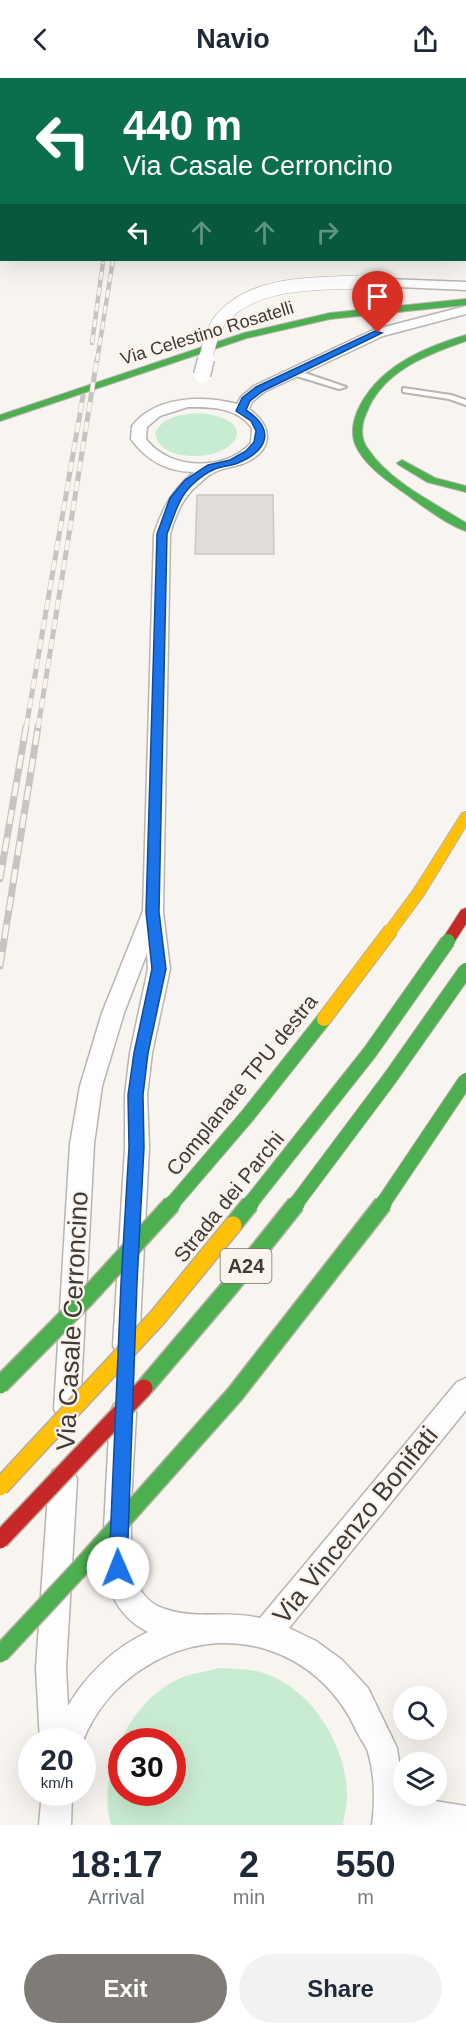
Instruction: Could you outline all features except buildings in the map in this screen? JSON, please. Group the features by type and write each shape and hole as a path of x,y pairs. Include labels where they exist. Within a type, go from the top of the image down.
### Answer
{"main road":[{"name":"Via Celestino Rosatelli","path":"0,404 228,327 379,298 466,291"},
{"name":"Via Celestino Rosatelli","path":"0,418 244,336 330,316 466,302"},
{"path":"466,338 414,360 381,381 363,406 357,429 359,442 371,459 466,528"},
{"path":"377,412 390,392 410,375 466,350"},
{"path":"393,455 407,468 422,476 466,489"},
{"name":"Complanare TPU destra","path":"0,1385 60,1327 222,1148 315,1032 419,892 466,816"},
{"name":"Strada dei Parchi","path":"0,1487 158,1318 370,1052 466,913"},
{"name":"A24","path":"0,1540 41,1499 186,1339 309,1188 397,1071 466,970"},
{"path":"0,1653 82,1566 235,1394 371,1221 466,1080"}],"street":[{"path":"187,403 197,391 215,329 224,316 246,301 266,292 288,287 359,282 466,285"},
{"path":"175,498 166,473 158,460 145,452 138,442 138,432 143,422 154,413 187,403 225,405 241,411 246,400 259,389 378,333 466,310"},
{"name":"Via Casale Cerroncino","path":"158,460 174,465 212,467 233,462 249,454 259,443 261,431 254,420 241,411"},
{"name":"Via Casale Cerroncino","path":"191,1629 156,1623 136,1609 128,1598 118,1568 128,1294 137,1147 136,1095 141,1053 159,969 153,912 162,534 175,498 189,482 212,467"},
{"name":"Via Casale Cerroncino","path":"54,1728 51,1668 82,1144 91,1086 113,1013 153,912"},
{"name":"Via Vincenzo Bonifati","path":"267,1632 466,1390"},
{"path":"72,1728 105,1678 145,1647 191,1629 229,1626 267,1632 316,1656 356,1696 382,1748 389,1817 466,1822"},
{"path":"55,1825 56,1806"}],"lane":[{"path":"293,372 342,387"},
{"path":"406,390 451,397 466,403"}],"green space":[{"path":"200,413 221,418 233,424 237,433 234,441 212,454 196,456 173,453 160,444 155,433 158,427 168,419"},
{"path":"220,1668 252,1670 275,1678 293,1689 309,1703 333,1738 341,1758 346,1778 347,1798 343,1825 111,1825 108,1806 186,1806 186,1728 128,1728 147,1701 164,1687 183,1677"}],"railway":[{"path":"97,361 113,261"},
{"path":"92,343 103,262"},
{"path":"38,728 97,359"},
{"path":"26,728 83,396"},
{"path":"0,879 26,727"},
{"path":"0,966 38,727"}],"traffic: fast":[{"path":"0,418 244,336 330,316 466,302"},
{"path":"466,338 418,357 389,375 367,400 357,429 359,443 364,451 385,473 466,528"},
{"path":"402,463 431,480 466,489"},
{"path":"233,1225 370,1052 448,941"},
{"path":"144,1388 229,1288 311,1184 351,1132 466,970"},
{"path":"0,1385 86,1298 169,1208 248,1115 324,1019"},
{"path":"0,1654 82,1566 235,1394 371,1221 466,1080"}],"traffic: slow":[{"path":"391,930 419,892 466,816"},
{"path":"324,1019 391,930"},
{"path":"0,1487 157,1318 233,1225"}],"traffic: jam":[{"path":"448,941 466,913"},
{"path":"0,1540 144,1388"}],"route":[{"path":"118,1568 117,1548 137,1147 136,1095 141,1053 159,969 153,912 162,534 175,498 189,482 212,467 233,462 249,454 259,443 261,431 254,420 241,411 246,400 259,389 378,333"}]}
